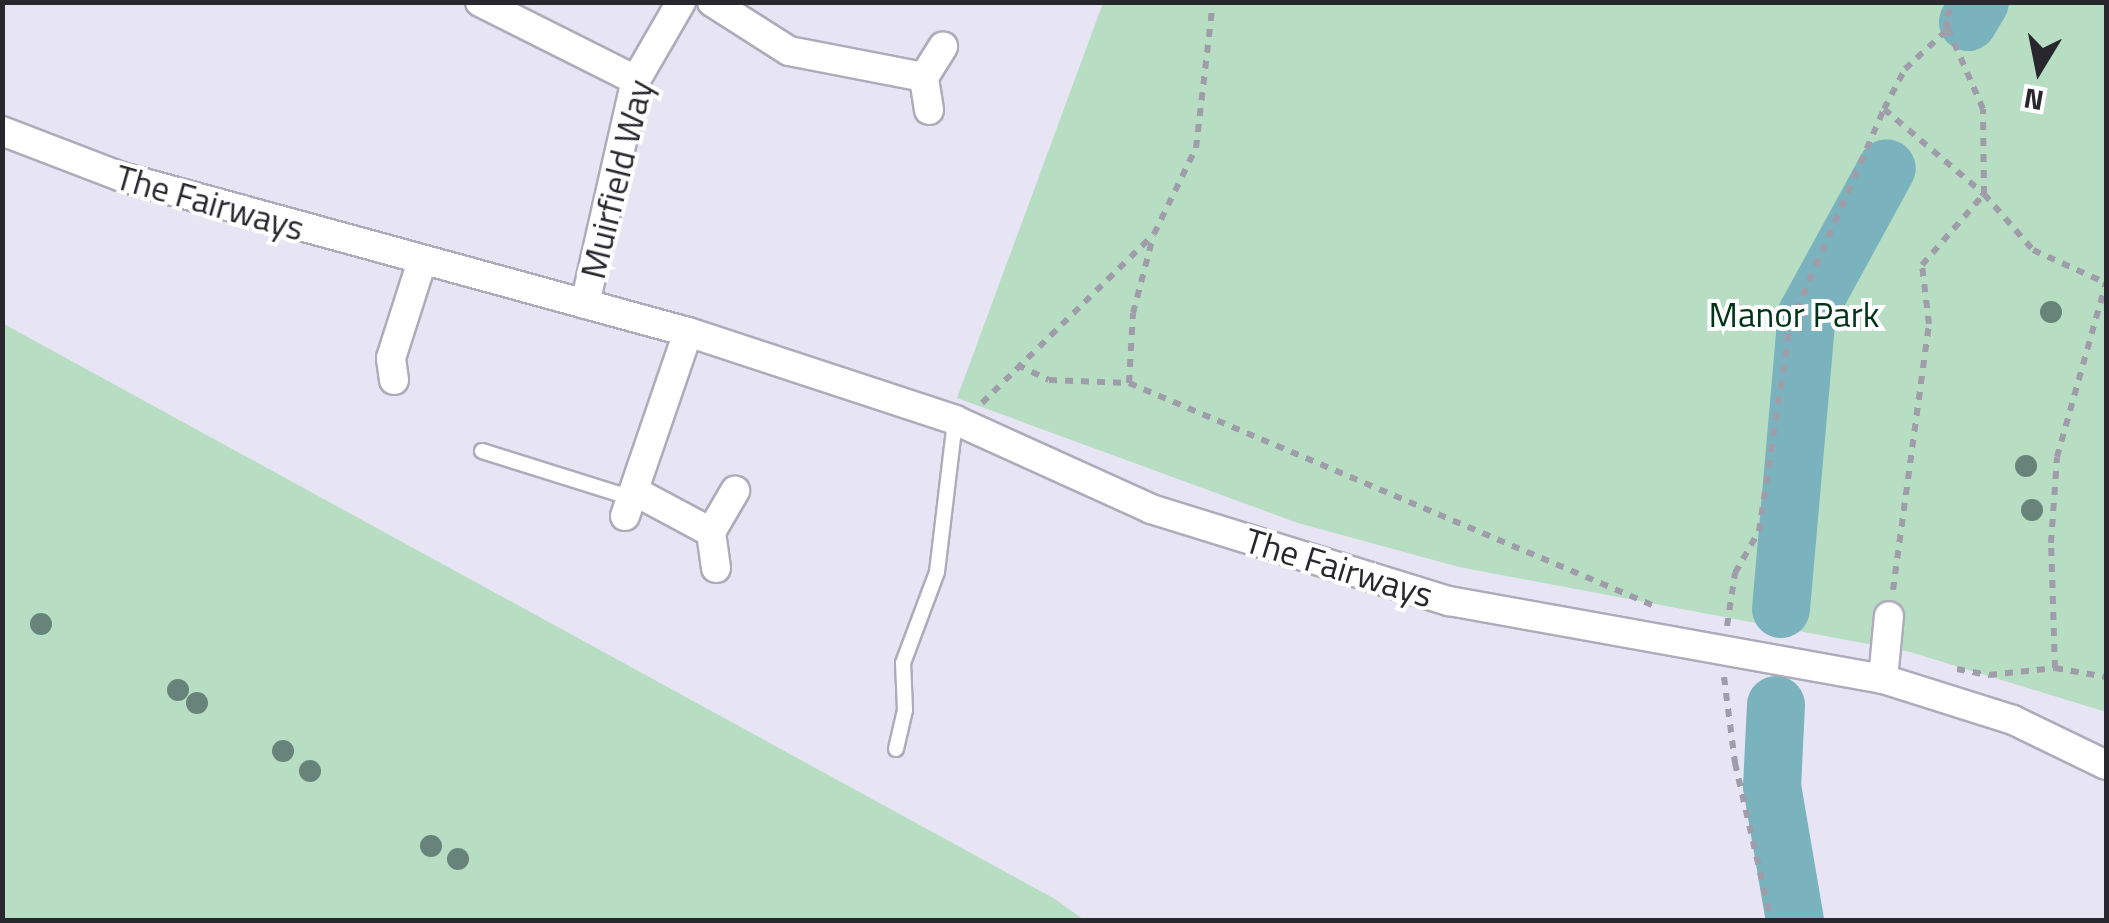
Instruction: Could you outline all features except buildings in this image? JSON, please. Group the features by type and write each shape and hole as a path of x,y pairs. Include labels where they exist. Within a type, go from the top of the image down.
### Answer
{"street":[{"path":"480,2 636,80"},
{"name":"Muirfield Way","path":"584,304 636,80 681,2"},
{"path":"712,2 789,50 924,77"},
{"path":"928,110 924,77 943,46"},
{"name":"The Fairways","path":"2,131 122,177 421,264 688,332 955,420 1151,509 1449,601 1716,638 1883,679 2013,720 2106,765"},
{"path":"394,380 391,358 421,264"},
{"path":"688,332 631,502 712,532"},
{"path":"716,568 712,532 735,491"},
{"path":"1883,679 1890,616"}],"lane":[{"path":"896,749 905,710 903,663 936,572 955,420"},
{"path":"482,451 631,502"}],"path":[{"path":"1129,384 1133,314 1154,234 1196,148 1213,2"},
{"path":"1890,616 1929,324 1922,265 1984,194 1983,109 1946,16 1957,2"},
{"path":"1772,920 1734,763 1716,638 1726,630 1735,573 1759,530 1790,325 1884,109 1906,68 1948,29"},
{"path":"1884,109 1984,194 2033,250 2106,283 2057,457 2051,543 2055,668 2106,677"},
{"path":"955,420 986,401 1017,365 1154,234"},
{"path":"1017,365 1049,380 1129,384 1665,612"}],"green space":[{"name":"Manor Park","path":"1103,3 2106,3 2106,712 1910,652 1459,567 1298,523 957,398"},
{"path":"2,323 1055,899 1084,920 3,920"}],"waterway":[{"path":"1968,22 1980,2"},
{"path":"1781,609 1807,314 1887,168"},
{"path":"1776,705 1772,786 1795,920"}]}
